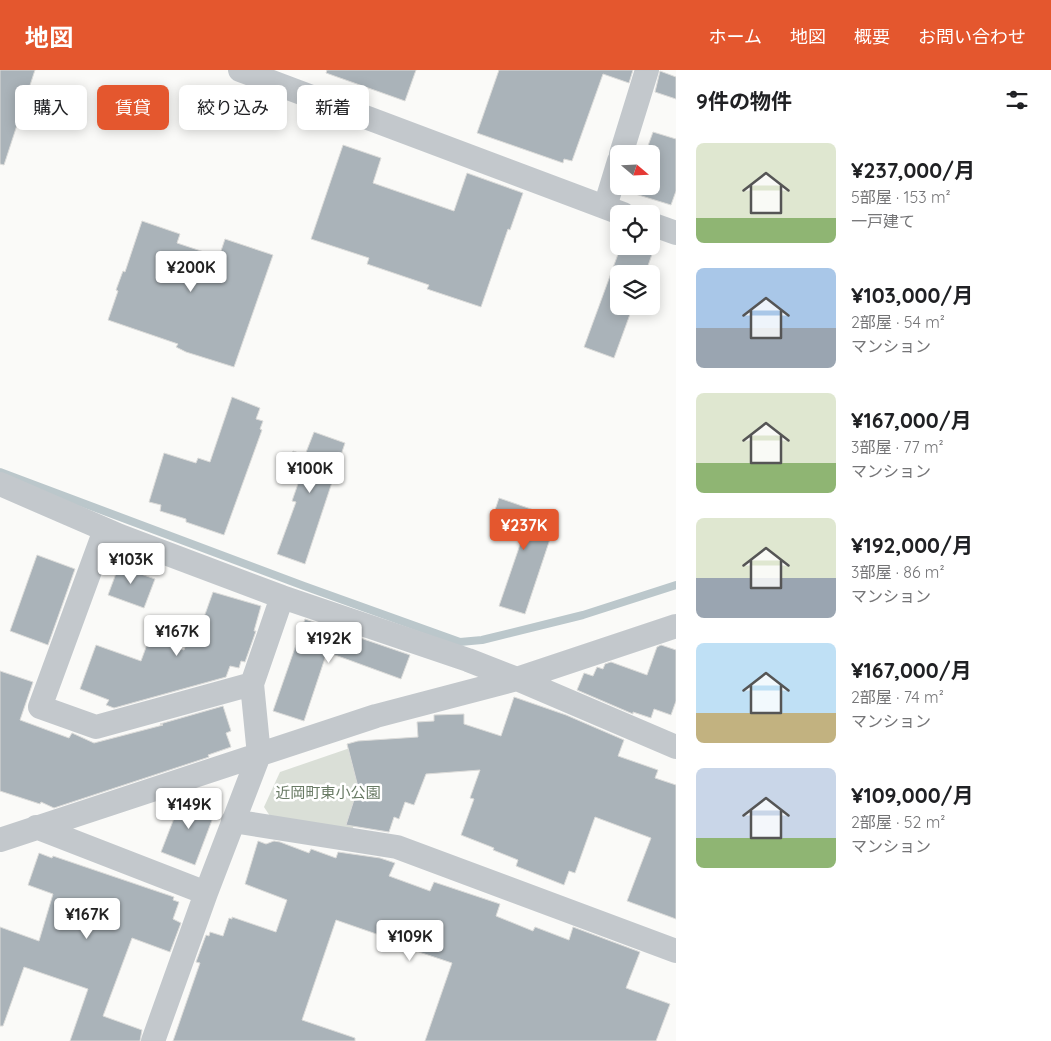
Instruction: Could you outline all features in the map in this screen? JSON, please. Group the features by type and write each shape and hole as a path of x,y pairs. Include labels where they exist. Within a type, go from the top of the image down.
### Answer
{"street":[{"path":"240,70 610,209"},
{"path":"624,145 647,70"},
{"path":"660,227 676,233"},
{"path":"0,484 105,530 282,597 468,660 517,679 676,747"},
{"path":"105,530 40,707 96,727 252,684"},
{"path":"153,1041 206,893 259,755 252,684 282,597"},
{"path":"0,840 376,716 517,679 676,626"},
{"path":"233,821 397,847 676,951"},
{"path":"36,827 206,893"}],"green space":[{"name":"近岡町東小公園","path":"350,748 366,796 352,830 274,822 264,807 280,772"}],"building":[{"path":"0,70 35,70 30,85 15,85 15,130 4,165 0,164"},
{"path":"327,70 416,70 405,101 369,88 369,85 360,85 326,73"},
{"path":"499,70 633,70 629,83 603,74 572,161 564,159 563,163 477,133"},
{"path":"660,71 676,77 676,99 655,92"},
{"path":"653,132 676,139 676,191 671,205 638,195 660,195 660,145 648,145"},
{"path":"343,145 381,158 373,183 454,211 467,173 523,193 510,230 508,229 481,307 427,289 429,285 367,264 369,258 311,239"},
{"path":"142,221 180,234 177,243 219,257 225,239 273,255 234,367 186,352 176,347 178,344 108,320 118,291 116,290 123,271 125,272"},
{"path":"618,255 652,255 648,265 614,265"},
{"path":"610,276 610,315 630,315 614,358 584,347"},
{"path":"232,397 260,408 256,419 263,421 260,429 262,430 224,535 186,522 186,519 160,511 161,505 149,502 164,453 196,463 198,458 210,462"},
{"path":"314,432 345,443 305,564 277,554 296,502 292,501 300,478 284,475 293,451 305,455"},
{"path":"499,498 557,518 525,614 499,606 524,533 491,522"},
{"path":"37,555 75,569 48,645 10,631"},
{"path":"121,560 140,567 138,573 155,579 144,608 108,595"},
{"path":"213,592 261,606 254,631 256,631 245,662 241,661 239,668 230,666 226,677 114,708 106,705 109,700 80,689 96,645 141,661 149,639 184,650 195,617 203,620"},
{"path":"305,619 410,655 401,679 327,652 304,721 273,711"},
{"path":"661,645 676,650 676,701 671,715 654,709 651,718 633,712 633,714 577,690 584,673 593,676 597,667 603,669 605,664 611,662 647,675 657,647"},
{"path":"0,671 33,682 20,720 69,738 72,733 94,743 163,725 160,724 223,706 231,731 226,733 231,747 208,755 209,757 54,808 41,802 40,804 0,791"},
{"path":"514,697 566,715 624,740 618,756 658,770 655,778 676,785 676,919 627,901 651,838 595,817 575,873 569,871 564,885 516,866 518,860 461,835 474,799 470,798 480,770 426,774 414,805 405,802 399,819 394,817 389,832 346,825 358,787 347,744 358,741 418,737 417,722 434,721 434,715 464,714 464,724 501,736"},
{"path":"183,795 217,807 195,865 161,852"},
{"path":"258,841 266,844 274,841 280,842 309,853 311,849 336,858 338,852 380,858 395,863 389,876 430,891 434,882 500,904 496,916 533,931 535,927 569,940 573,927 640,952 626,988 670,1004 656,1041 425,1041 452,963 410,949 411,946 336,920 302,1020 355,1038 355,1041 173,1041 200,963 196,962 206,935 209,936 210,932 223,936 229,918 232,919 232,917 276,932 287,900 245,884"},
{"path":"39,853 174,897 173,900 179,902 173,919 181,923 170,952 132,938 103,1016 142,1030 140,1041 70,1041 88,989 24,967 3,1026 0,1026 0,927 39,941 53,894 28,885"}],"waterway":[{"path":"0,472 304,586 460,642 482,640 583,615 676,585"}]}
